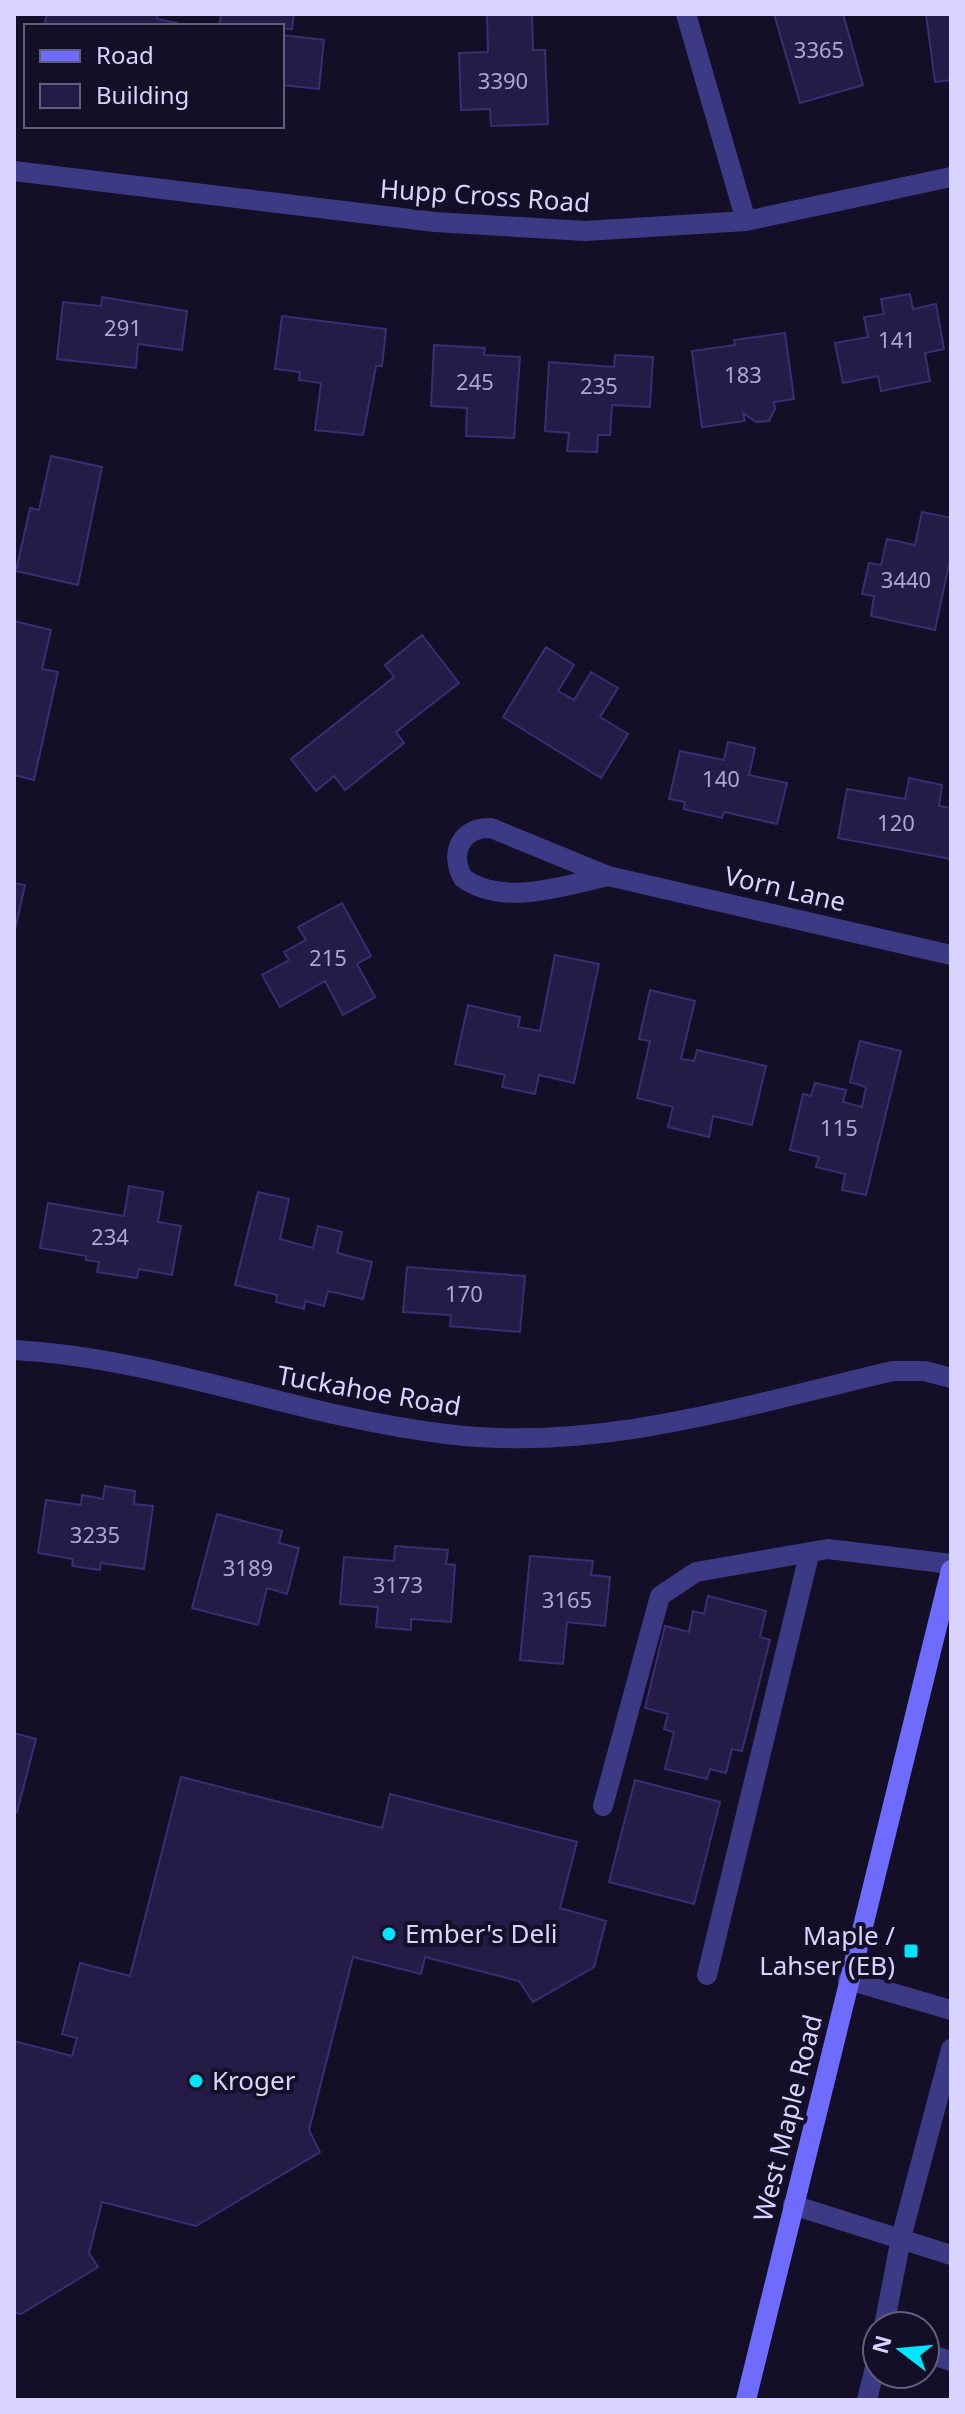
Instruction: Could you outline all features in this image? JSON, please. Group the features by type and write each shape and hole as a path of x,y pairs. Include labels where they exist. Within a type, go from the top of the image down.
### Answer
{"main road":[{"name":"West Maple Road","path":"746,2400 848,1980 947,1608 951,1570"}],"street":[{"path":"686,14 746,221"},
{"name":"Hupp Cross Road","path":"14,171 435,222 585,231 746,221 951,177"},
{"name":"Vorn Lane","path":"608,876 554,888 497,892 482,890 463,878 456,855 460,841 469,833 479,827 491,828 608,876 951,955"},
{"name":"Tuckahoe Road","path":"14,1350 133,1365 352,1420 449,1435 511,1437 656,1427 893,1371 925,1371 951,1378"},
{"path":"603,1806 660,1596 696,1572 809,1555 828,1549 951,1564"},
{"path":"707,1975 809,1555"},
{"path":"848,1980 951,2010"},
{"path":"887,2310 901,2238 951,2049"},
{"path":"793,2205 951,2255"}],"building":[{"path":"47,14 158,14 157,19 177,23 177,24 44,24"},
{"path":"221,14 294,14 292,29 284,29 284,24 219,24"},
{"path":"487,14 532,14 533,50 545,50 548,124 491,126 490,109 461,110 459,53 488,52"},
{"path":"774,14 843,14 863,85 800,103"},
{"path":"926,14 951,14 951,80 935,82"},
{"path":"284,35 324,40 319,89 284,85"},
{"path":"910,294 913,309 936,304 944,349 925,353 930,381 881,391 878,376 843,383 835,343 868,337 864,317 884,314 881,299"},
{"path":"102,297 187,311 182,350 138,344 136,368 57,359 63,302 101,306"},
{"path":"282,316 386,329 382,366 376,366 363,435 315,430 321,383 299,380 300,372 275,369"},
{"path":"785,333 794,399 774,402 775,409 769,421 756,422 743,413 745,421 702,427 692,351 735,345 734,340"},
{"path":"434,345 485,348 484,355 520,357 514,438 466,436 467,408 431,406"},
{"path":"615,355 653,357 650,407 612,405 610,435 598,435 597,452 567,451 569,433 545,431 549,362 614,367"},
{"path":"51,456 102,467 78,585 16,571 30,508 39,510"},
{"path":"922,512 951,518 951,555 935,630 871,616 874,596 862,594 869,563 881,565 887,539 915,545"},
{"path":"14,621 51,630 42,669 58,672 34,780 14,775"},
{"path":"422,635 459,683 396,732 404,743 345,790 334,776 316,791 291,759 394,677 385,665"},
{"path":"546,647 574,665 558,691 574,700 591,672 618,688 600,717 628,734 601,778 503,717"},
{"path":"728,742 755,748 749,775 787,783 777,824 724,812 722,818 684,809 685,802 669,799 680,751 724,760"},
{"path":"909,778 942,785 939,806 951,808 951,859 838,838 847,789 905,799"},
{"path":"14,883 25,885 14,934"},
{"path":"342,903 371,956 357,964 375,997 343,1015 325,981 280,1007 262,975 289,960 284,952 306,940 298,927"},
{"path":"555,955 599,964 574,1083 539,1075 535,1094 502,1087 505,1075 455,1064 468,1005 520,1017 518,1027 540,1031"},
{"path":"650,990 695,1001 681,1059 694,1061 697,1050 766,1066 752,1125 713,1116 709,1137 668,1127 673,1107 637,1098 650,1041 639,1039"},
{"path":"860,1041 901,1051 866,1195 842,1190 845,1174 816,1167 819,1157 790,1150 803,1094 811,1096 815,1083 846,1090 843,1102 862,1107 866,1087 850,1082"},
{"path":"129,1186 163,1192 158,1222 181,1226 172,1275 139,1269 137,1278 97,1272 99,1262 86,1260 86,1256 40,1248 48,1203 124,1216"},
{"path":"258,1192 289,1199 280,1239 313,1248 318,1226 342,1232 337,1253 372,1262 363,1299 328,1291 324,1306 305,1301 304,1309 276,1302 277,1295 235,1285"},
{"path":"407,1267 525,1276 520,1332 450,1326 451,1315 403,1312"},
{"path":"105,1486 135,1491 134,1504 153,1506 144,1569 101,1563 100,1570 72,1566 73,1559 38,1553 46,1500 81,1505 82,1495 103,1499"},
{"path":"217,1514 282,1531 279,1543 299,1548 287,1594 267,1588 258,1625 192,1608"},
{"path":"395,1546 448,1550 446,1564 455,1565 451,1622 411,1619 411,1630 376,1627 378,1607 340,1604 344,1557 394,1561"},
{"path":"530,1556 593,1561 591,1575 610,1577 605,1626 567,1622 563,1664 520,1660"},
{"path":"708,1596 766,1611 760,1637 770,1640 742,1751 732,1749 726,1773 710,1769 707,1779 665,1769 674,1732 664,1729 668,1714 645,1708 665,1626 689,1632 693,1611 704,1614"},
{"path":"14,1733 36,1739 17,1812 14,1811"},
{"path":"181,1777 382,1828 390,1794 577,1842 560,1908 606,1921 594,1967 533,2002 519,1981 425,1957 421,1974 353,1957 309,2130 320,2152 196,2226 102,2202 89,2253 98,2267 21,2314 14,2312 14,2041 72,2056 77,2038 62,2034 80,1963 130,1976"},
{"path":"635,1780 720,1802 694,1904 609,1882"}],"place":[{"name":"Ember's Deli","path":"389,1934"},
{"name":"Maple / Lahser (EB)","path":"911,1951"},
{"name":"Kroger","path":"196,2081"}]}
